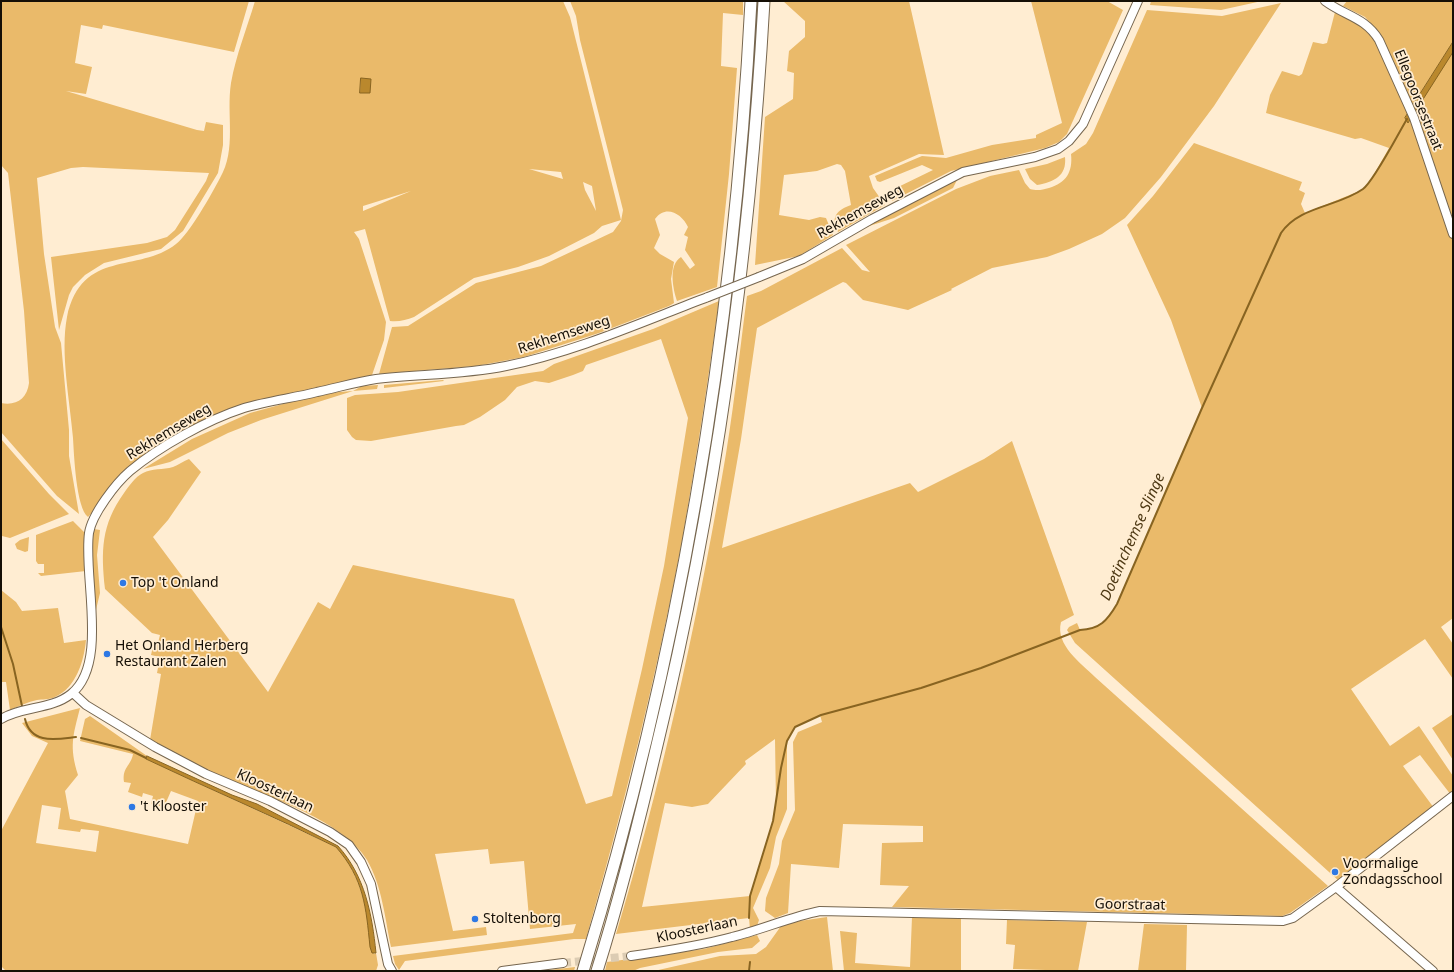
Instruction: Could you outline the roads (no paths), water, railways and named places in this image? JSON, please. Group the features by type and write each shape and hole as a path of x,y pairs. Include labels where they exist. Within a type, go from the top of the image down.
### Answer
{"highway":[{"path":"583,971 628,816 658,690 682,581 700,478 716,372 741,159 751,1"},
{"path":"596,971 640,818 669,696 693,588 712,482 739,301 753,170 764,1"}],"street":[{"name":"Rekhemseweg","path":"73,693 86,672 93,640 89,589 90,529 97,515 120,481 138,465 160,450 204,424 246,408 374,380 484,370 527,361 587,343 803,259 872,219 963,172 1035,157 1058,149 1069,141 1084,124 1138,1"},
{"name":"Ellegoorsestraat","path":"1325,1 1372,29 1379,40 1414,118 1453,234"},
{"path":"1,719 15,712 54,702 73,693"},
{"name":"Kloosterlaan","path":"73,693 86,705 155,747 206,774 276,804 330,832 349,845 361,862 371,884 388,964 392,971"},
{"name":"Goorstraat","path":"767,928 801,915 820,911 1283,921 1293,918 1336,887 1453,796"},
{"path":"1336,887 1433,971"},
{"name":"Kloosterlaan","path":"632,956 701,944 767,928"},
{"path":"1406,949 1417,964 1425,971"},
{"path":"502,971 563,963"}],"waterway":[{"name":"Doetinchemse Slinge","path":"749,918 750,896 773,821 781,768 787,741 795,727 821,715 921,688 981,668 1080,630 1098,626 1110,615 1117,604 1202,408 1281,233 1298,217 1342,200 1363,189 1373,177 1407,119"},
{"path":"1,627 13,664 22,706"},
{"path":"25,719 28,727 39,737 53,739 76,737"},
{"path":"81,738 130,750 146,758"},
{"path":"749,971 750,962"}],"tunnel":[{"path":"563,963 631,956"}],"place":[{"name":"Top 't Onland","path":"123,583"},
{"name":"Het Onland Herberg Restaurant Zalen","path":"107,654"},
{"name":"'t Klooster","path":"132,807"},
{"name":"Voormalige Zondagsschool","path":"1335,872"},
{"name":"Stoltenborg","path":"475,919"}]}
